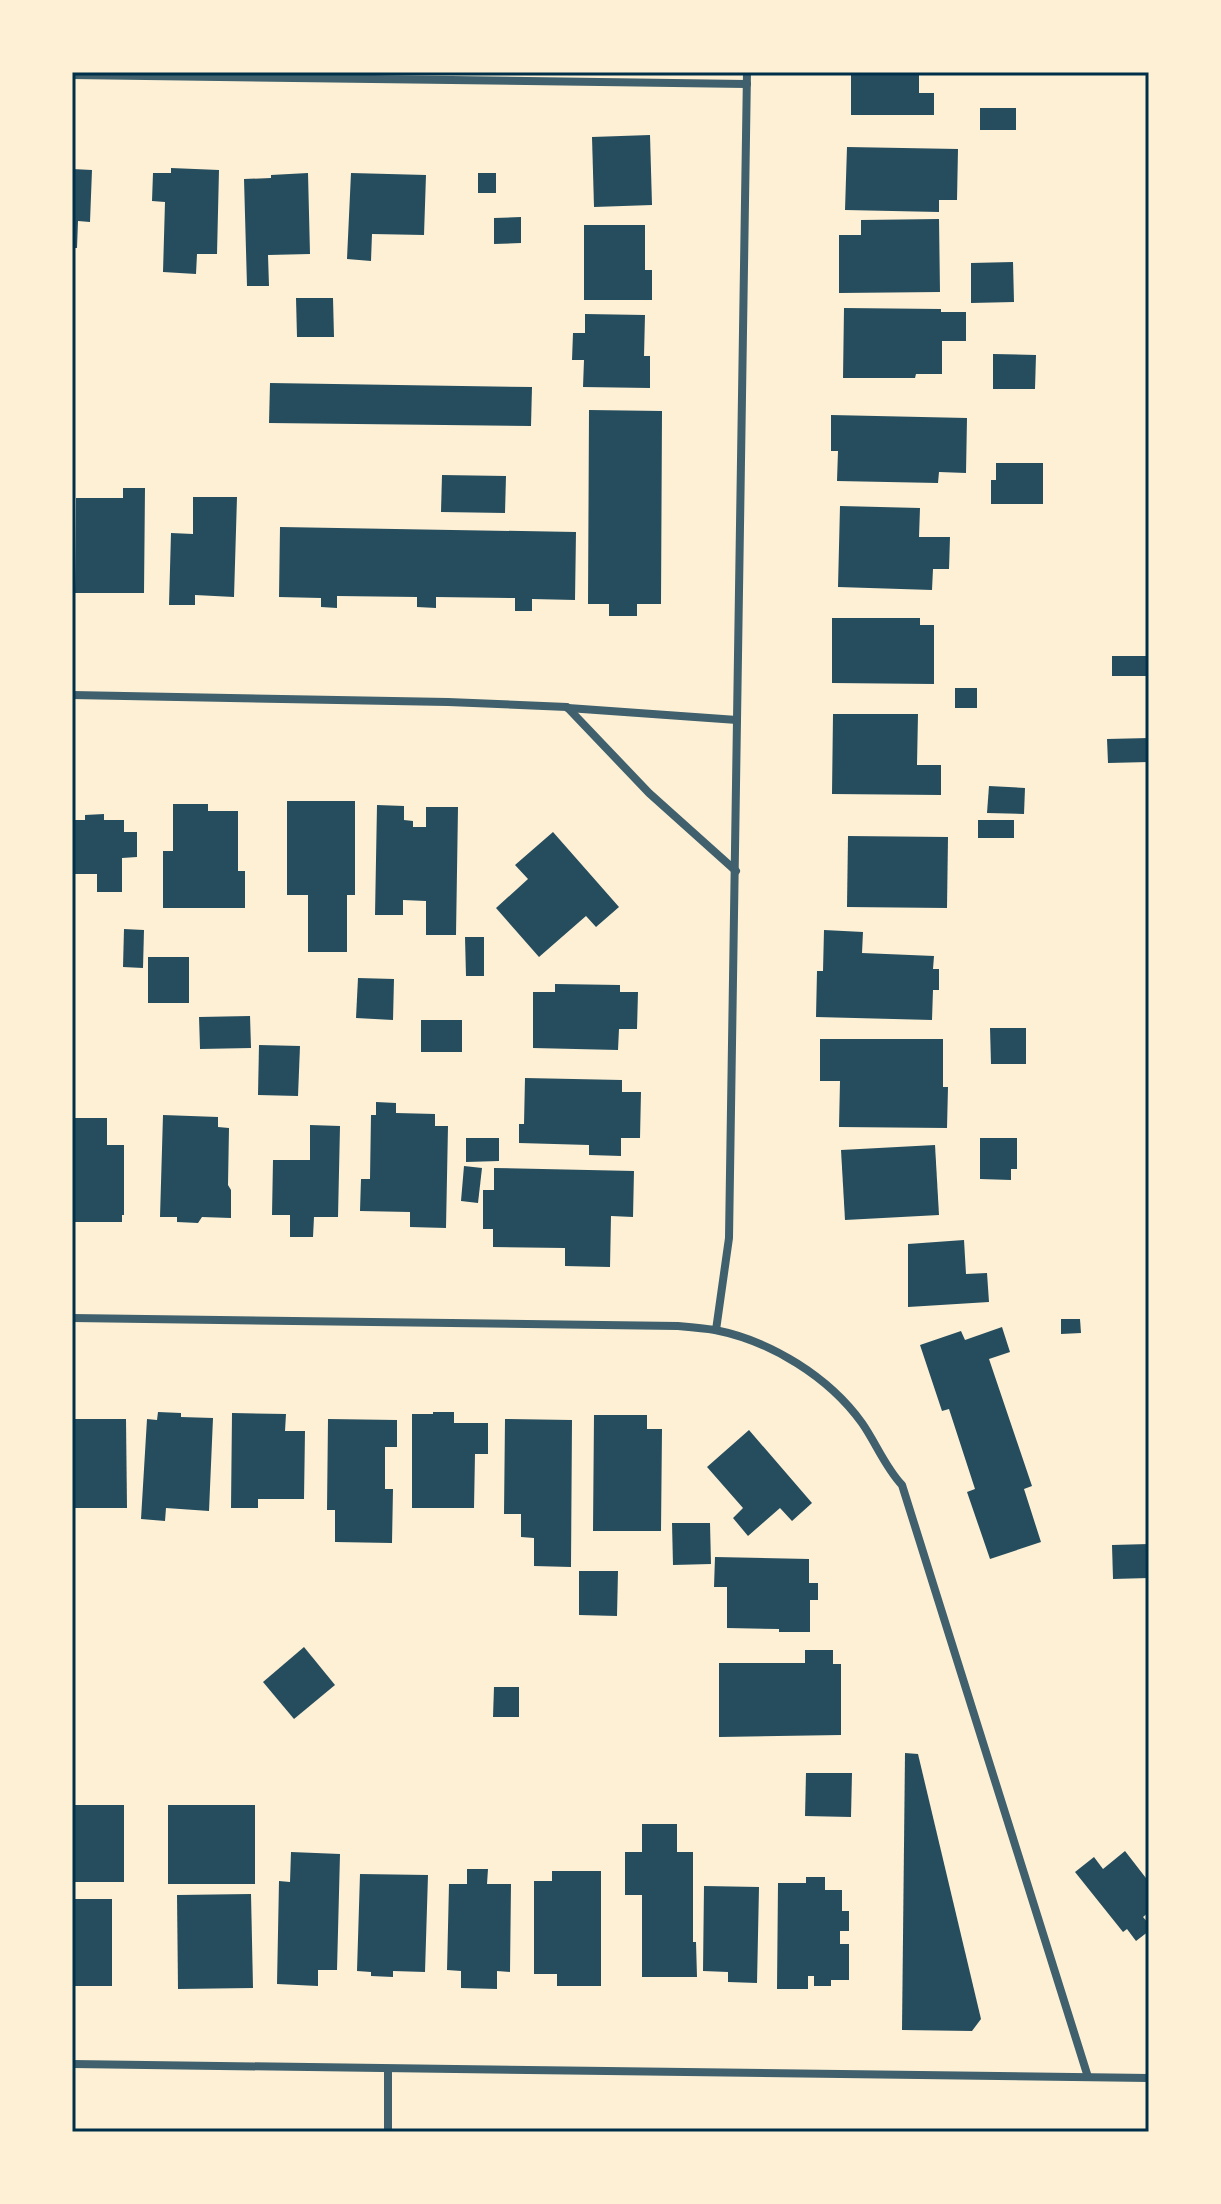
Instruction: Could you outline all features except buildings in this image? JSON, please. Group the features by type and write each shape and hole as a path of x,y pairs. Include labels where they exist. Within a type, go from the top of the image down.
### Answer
{"street":[{"path":"716,1330 729,1238 747,72"},
{"path":"72,75 747,84"},
{"path":"72,695 432,701 567,707 737,720"},
{"path":"567,707 649,793 736,871"},
{"path":"72,1318 678,1326 716,1330 776,1350 834,1391 862,1424 902,1485 1088,2077"},
{"path":"72,2064 1149,2078"},
{"path":"388,2069 388,2132"}]}
